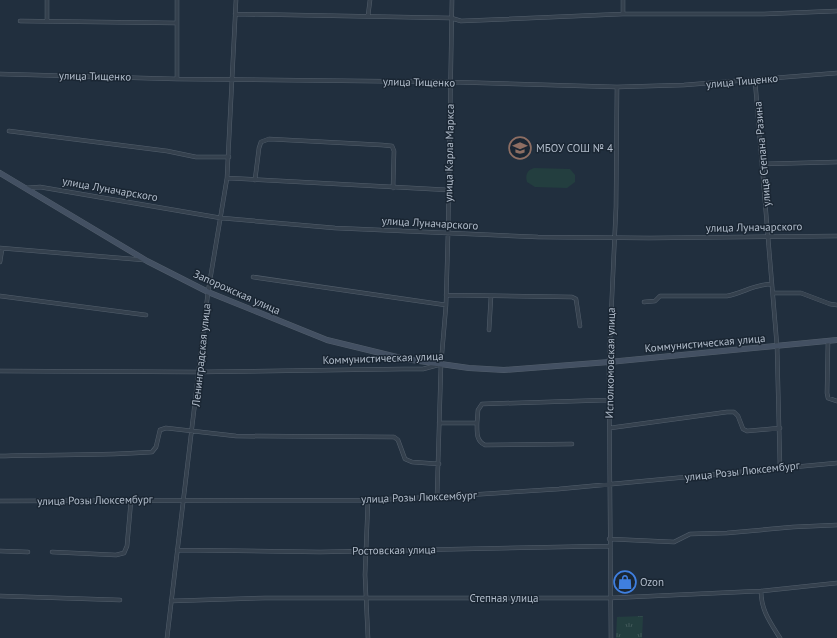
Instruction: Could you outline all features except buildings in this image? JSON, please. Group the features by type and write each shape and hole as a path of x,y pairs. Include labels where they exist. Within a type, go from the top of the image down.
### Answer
{"main road":[{"path":"0,172 147,261"},
{"name":"Запорожская улица","path":"147,261 208,292 327,340 366,351 441,364"},
{"name":"Коммунистическая улица","path":"441,364 504,370 609,362 837,340"}],"street":[{"path":"47,0 47,20"},
{"path":"177,0 177,78"},
{"name":"Ленинградская улица","path":"167,638 208,292 227,178 236,0"},
{"path":"368,16 370,0"},
{"name":"улица Карла Маркса","path":"438,497 441,364 446,305 448,234 452,0"},
{"path":"623,0 623,14"},
{"path":"235,14 451,18 461,21 623,14 720,14 837,11"},
{"path":"20,21 41,22 47,20 177,23"},
{"name":"улица Тищенко","path":"0,74 450,82 617,87 684,86 837,73"},
{"name":"улица Степана Разина","path":"755,80 777,346 780,467"},
{"name":"Исполкомовская улица","path":"611,638 609,362 613,238 616,207 617,87"},
{"path":"9,131 167,151 196,157 229,157"},
{"path":"255,180 259,148 262,142 269,139 382,145 392,146 394,151 393,188"},
{"path":"763,164 837,162"},
{"path":"227,178 449,190"},
{"name":"улица Луначарского","path":"26,188 40,187 221,218 335,228 538,237 613,238 837,236"},
{"path":"0,262 1,248"},
{"name":"Запорожская улица","path":"1,248 147,261"},
{"path":"253,277 446,305"},
{"path":"644,302 655,301 660,296 726,296 736,294 754,286 772,284"},
{"path":"773,293 801,293 830,304 837,305"},
{"path":"446,295 572,297 576,299 580,326"},
{"path":"0,296 146,315"},
{"path":"489,330 491,296"},
{"path":"828,341 827,393 828,398 837,401"},
{"name":"Коммунистическая улица","path":"0,371 198,372 410,369 441,364"},
{"path":"572,444 485,445 480,443 478,439 478,410 482,404 609,400"},
{"path":"610,428 734,412 738,416 743,429 780,428"},
{"path":"439,424 477,423"},
{"path":"0,456 60,454 117,455 152,452 156,448 160,430 166,428 236,436 394,437 398,440 405,459 412,462 439,464"},
{"name":"улица Розы Люксембург","path":"0,501 183,499 368,500 438,497 609,485 780,467 837,463"},
{"path":"52,552 116,555 124,553 127,546 131,500"},
{"path":"368,500 366,551 368,638"},
{"path":"610,539 674,542 690,534 727,533 837,525"},
{"name":"Ростовская улица","path":"178,550 366,551 610,546"},
{"path":"0,551 28,552"},
{"name":"Степная улица","path":"171,601 265,598 610,598 760,591 837,583"},
{"path":"760,591 761,603 780,638"},
{"path":"0,596 120,600"}],"green space":[{"path":"534,168 570,169 575,175 575,182 567,188 535,187 527,182 526,177 528,171"},
{"path":"643,616 642,638 616,638 617,617"}],"place":[{"name":"МБОУ СОШ № 4","path":"520,148"},
{"name":"Ozon","path":"625,582"}]}
